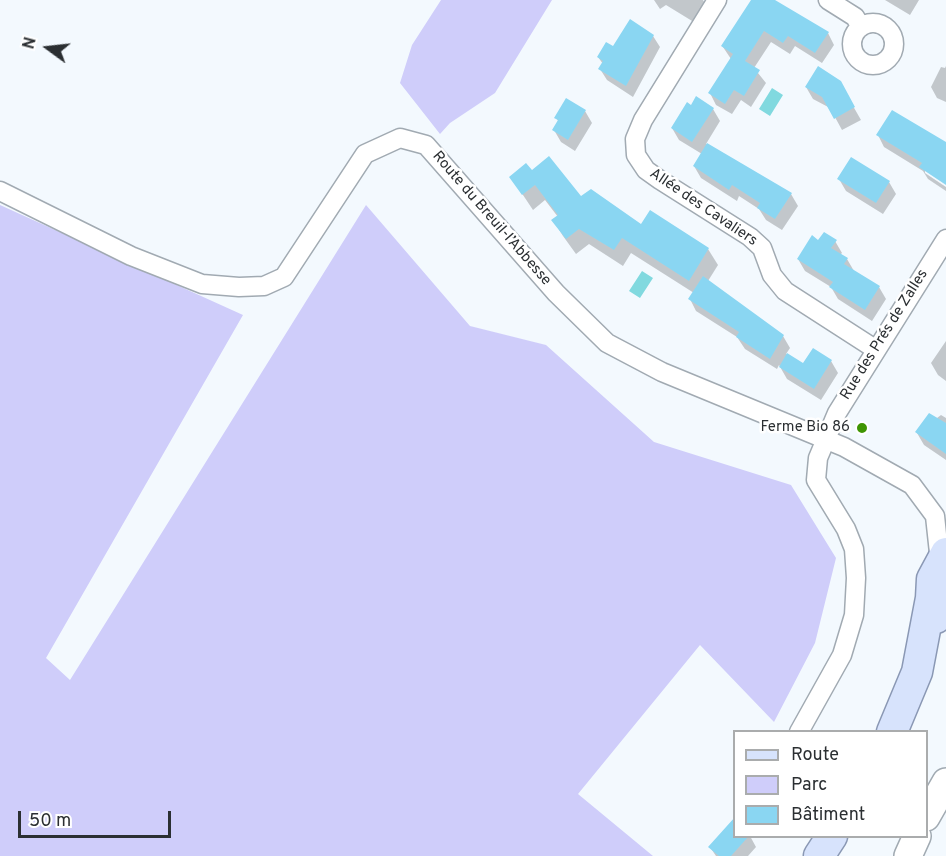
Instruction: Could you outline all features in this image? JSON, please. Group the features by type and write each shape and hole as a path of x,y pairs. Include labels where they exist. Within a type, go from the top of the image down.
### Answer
{"main road":[{"path":"893,730 917,672 931,598 932,579 943,557"},
{"path":"931,598 934,614 946,633"},
{"path":"928,815 946,782"},
{"path":"819,856 831,838"},
{"path":"908,856 917,838"}],"street":[{"name":"Allée des Cavaliers","path":"717,0 643,120 635,139 636,155 646,170 750,237 762,248 772,275 785,291 875,349"},
{"path":"828,0 855,17 861,27"},
{"name":"Route du Breuil-l’Abbesse","path":"0,191 131,256 202,284 239,287 264,286 284,277 365,154 400,138 426,145 556,293 608,344 662,372 825,440 912,485 941,518 943,557"},
{"name":"Rue des Prés de Zalles","path":"800,730 842,655 854,615 856,578 854,549 846,529 816,480 818,458 837,413 946,239"}],"green space":[{"path":"441,0 552,0 495,93 450,123 440,134 400,83 412,45"},
{"path":"0,205 243,315 46,658 70,680 366,205 470,326 546,345 654,442 791,485 836,558 815,643 774,722 700,645 578,794 653,856 0,856"}],"shaded area":[{"path":"772,88 783,95 770,116 759,109"},
{"path":"642,271 653,278 640,298 629,291"}],"building":[{"path":"751,0 775,0 829,32 815,53 788,36 783,43 764,31 745,61 760,70 744,96 734,90 725,104 708,93 733,54 721,46"},
{"path":"630,19 654,35 626,86 598,69 603,61 597,57 606,42 613,46"},
{"path":"818,66 841,81 855,107 834,119 822,97 805,87"},
{"path":"696,96 714,108 692,142 671,128 687,102 691,105"},
{"path":"566,98 586,110 568,140 552,130 558,120 554,118"},
{"path":"892,110 946,142 946,185 919,167 922,163 876,135"},
{"path":"707,143 792,193 775,219 757,208 760,203 732,185 729,190 693,166"},
{"path":"549,156 581,196 591,189 641,224 650,210 709,248 689,281 622,238 614,250 579,229 566,239 551,220 558,215 535,185 522,195 509,177 526,163 532,170"},
{"path":"851,157 890,181 876,203 837,179"},
{"path":"824,232 837,240 831,248 848,258 844,264 880,286 865,310 829,287 833,282 797,259 812,235 818,240"},
{"path":"703,276 784,335 770,359 736,337 739,332 688,299"},
{"path":"813,348 832,360 814,389 779,367 787,353 803,363"},
{"path":"929,413 946,423 946,454 915,432"},
{"path":"733,819 733,838 747,838 731,856 719,856 708,847"}],"place":[{"name":"Ferme Bio 86","path":"862,428"}]}
